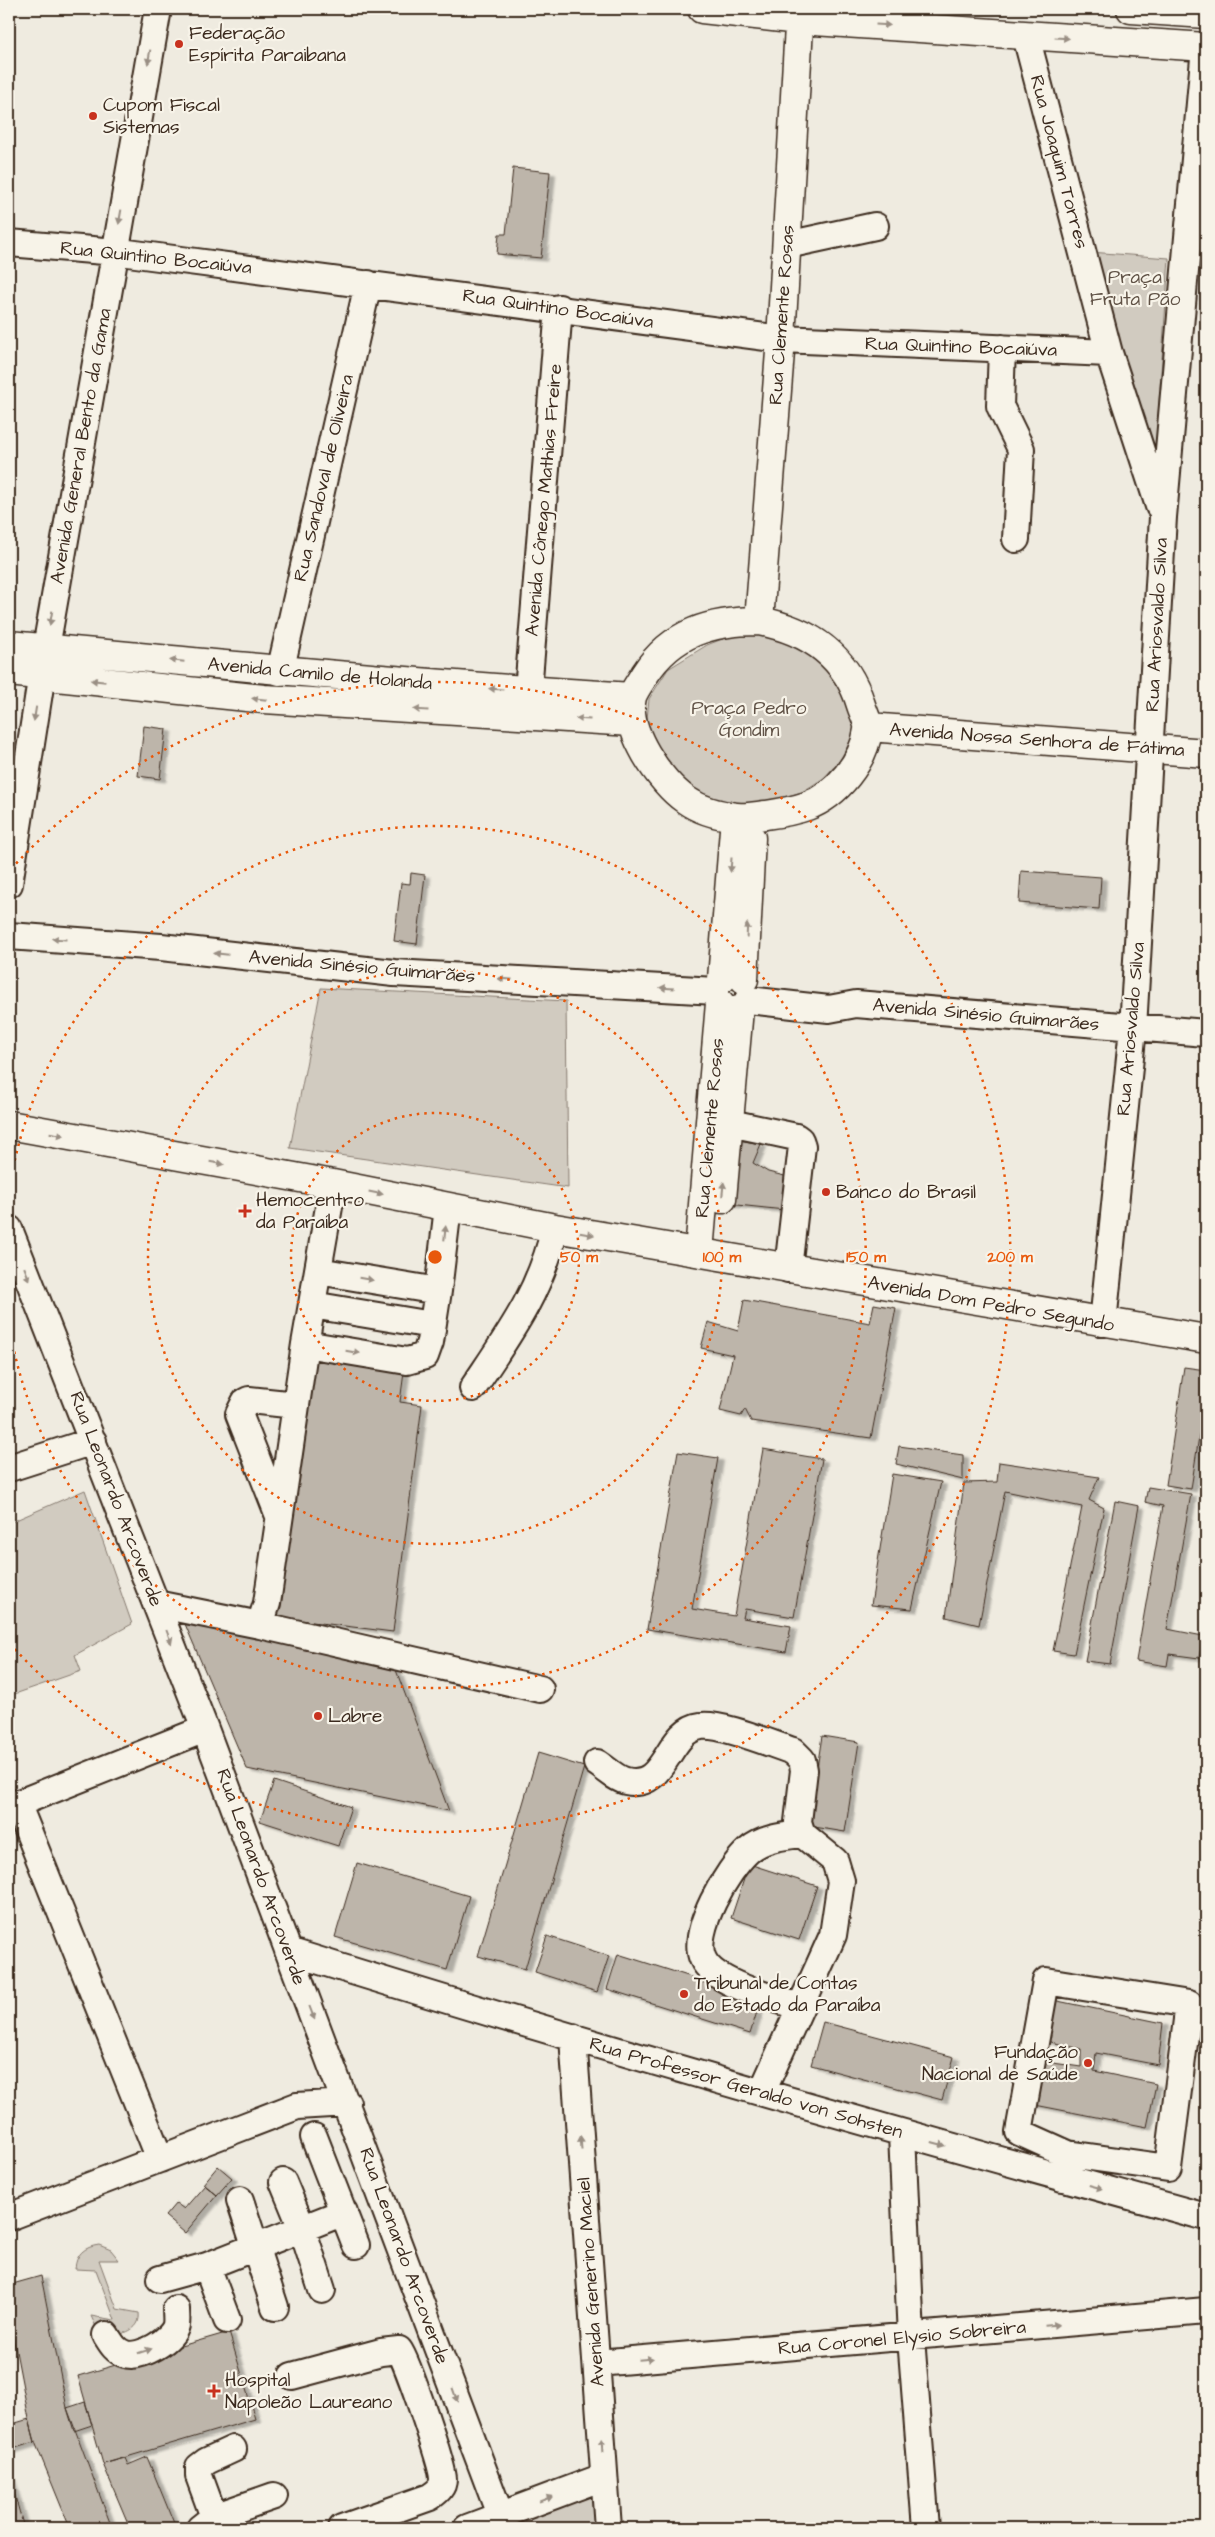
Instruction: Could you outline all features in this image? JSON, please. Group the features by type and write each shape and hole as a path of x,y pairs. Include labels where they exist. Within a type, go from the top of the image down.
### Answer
{"main road":[{"path":"702,9 800,14 1026,36 1206,47"},
{"path":"1131,9 1204,12"},
{"name":"Rua Clemente Rosas","path":"759,621 782,339 800,14"},
{"path":"759,621 780,625 798,633 835,656 856,688 869,727 864,747 854,766 839,784 824,797 808,806 788,812 744,817 708,811 687,801 672,788 648,757 632,709 655,660 685,637 721,623 759,621"},
{"name":"Avenida Camilo de Holanda","path":"9,645 44,661 264,699 632,709"},
{"name":"Avenida Camilo de Holanda","path":"9,672 44,661 280,672 528,691 632,709"},
{"name":"Avenida Nossa Senhora de Fátima","path":"869,727 1206,753"},
{"name":"Rua Clemente Rosas","path":"708,1253 730,1123 734,993 744,817"},
{"name":"Rua Clemente Rosas","path":"708,1253 734,993"},
{"name":"Avenida Dom Pedro Segundo","path":"9,1125 333,1184 555,1228 708,1253 788,1269 1103,1323 1206,1339"}],"street":[{"name":"Avenida General Bento da Gama","path":"9,884 44,661 114,251 158,9"},
{"name":"Rua Joaquim Torres","path":"1026,36 1109,353 1163,517"},
{"name":"Rua Ariosvaldo Silva","path":"1103,1323 1133,1028 1163,517 1206,47"},
{"path":"787,244 875,226"},
{"name":"Rua Quintino Bocaiúva","path":"9,243 114,251 559,308 782,339 1109,353"},
{"name":"Rua Sandoval de Oliveira","path":"280,672 368,284"},
{"name":"Avenida Cônego Mathias Freire","path":"528,691 559,308"},
{"path":"1002,348 1000,406 1022,449 1016,539"},
{"name":"Avenida Sinésio Guimarães","path":"9,936 161,947 394,973 734,993 828,1009 856,1004 1206,1033"},
{"path":"730,1123 796,1137 800,1140 802,1146 788,1269"},
{"path":"260,1625 267,1603 305,1344 333,1184"},
{"path":"305,1344 414,1360 424,1356 428,1351 438,1291 448,1206"},
{"path":"472,1388 523,1313 540,1279 555,1228"},
{"name":"Rua Leonardo Arcoverde","path":"9,1229 205,1728 503,2522"},
{"path":"318,1270 438,1291"},
{"path":"312,1305 432,1325"},
{"path":"280,1517 238,1414 244,1402 249,1400 296,1405"},
{"path":"9,1468 93,1441"},
{"path":"156,1604 260,1625 540,1689"},
{"path":"597,1763 625,1781 640,1782 652,1776 679,1738 700,1726 716,1727 793,1751 802,1760 804,1770 798,1822 802,1834 835,1861 842,1882 833,1935 762,2092"},
{"path":"160,2159 13,1805 205,1728"},
{"path":"800,2007 715,1974 703,1959 701,1943 706,1917 724,1881 749,1850 775,1837 802,1834"},
{"name":"Rua Professor Geraldo von Sohsten","path":"288,1952 902,2134 1065,2166 1206,2217"},
{"path":"1046,1981 1190,2004 1168,2168 1065,2166 1019,2132 1046,1981"},
{"name":"Avenida Generino Maciel","path":"573,2037 608,2528"},
{"path":"298,2106 334,2071"},
{"path":"9,2217 298,2106 346,2103"},
{"path":"902,2134 911,2338 926,2528"},
{"path":"314,2137 356,2245"},
{"path":"9,2227 115,2188 134,2169"},
{"path":"283,2182 302,2228 322,2290"},
{"path":"240,2200 274,2307"},
{"path":"160,2279 207,2266 344,2212"},
{"path":"207,2266 228,2320"},
{"path":"106,2335 114,2347 125,2354 130,2355 154,2348 168,2340 176,2325 176,2309"},
{"name":"Rua Coronel Elysio Sobreira","path":"597,2363 911,2338 1206,2311"},
{"path":"292,2376 381,2352 400,2350 438,2458 443,2478 439,2491 430,2497 342,2528"},
{"path":"233,2449 207,2461 199,2468 198,2476 207,2523 274,2496"},
{"path":"467,2528 503,2522 603,2477"}],"path":[{"path":"11,2412 14,2423"}],"green space":[{"name":"Praça Fruta Pão","path":"1090,252 1169,258 1154,473"},
{"name":"Praça Pedro Gondim","path":"740,632 782,638 821,655 850,689 854,734 840,760 824,778 802,792 757,804 714,805 677,785 646,729 649,699 668,669 707,645"},
{"path":"321,988 566,1001 568,1188 290,1148"},
{"path":"85,1490 132,1624 75,1655 81,1671 9,1696 9,1523"},
{"path":"99,2245 111,2250 119,2260 99,2260 117,2309 139,2313 138,2323 135,2327 127,2332 113,2336 96,2327 91,2316 115,2320 96,2270 75,2269 77,2259 82,2252 89,2247"},
{"path":"592,2496 595,2528 517,2528 515,2524"}],"building":[{"path":"513,168 550,172 541,258 497,254 499,234 506,234"},
{"path":"144,726 166,729 160,779 138,776"},
{"path":"1021,871 1101,877 1099,909 1019,903"},
{"path":"411,873 425,875 417,944 394,941 401,883 410,884"},
{"path":"733,1139 761,1144 753,1163 768,1172 793,1178 794,1211 728,1204"},
{"path":"744,1300 870,1323 874,1304 896,1308 871,1438 751,1421 745,1409 741,1416 720,1411 733,1355 701,1348 708,1322 738,1331"},
{"path":"305,1353 405,1365 400,1402 422,1405 393,1632 272,1617"},
{"path":"1184,1367 1206,1370 1206,1390 1191,1489 1166,1485"},
{"path":"899,1446 963,1455 963,1480 896,1464"},
{"path":"763,1449 822,1459 794,1617 745,1609 743,1618 791,1626 786,1652 647,1629 678,1452 718,1458 692,1609 734,1616"},
{"path":"999,1462 1099,1477 1089,1500 1104,1508 1074,1654 1053,1651 1082,1507 1005,1491 979,1625 946,1617 964,1483 997,1482"},
{"path":"892,1474 941,1482 912,1609 871,1605"},
{"path":"1148,1487 1191,1494 1167,1629 1203,1636 1199,1658 1169,1654 1167,1666 1136,1661 1163,1506 1145,1502"},
{"path":"1115,1501 1139,1506 1110,1664 1085,1661"},
{"name":"Labre","path":"182,1617 393,1662 449,1811 247,1769"},
{"path":"822,1736 859,1742 845,1832 808,1826"},
{"path":"538,1753 584,1767 525,1969 478,1956"},
{"path":"274,1781 351,1807 338,1846 260,1821"},
{"path":"357,1863 469,1896 447,1970 335,1937"},
{"path":"749,1864 817,1886 799,1940 731,1918"},
{"path":"547,1936 609,1956 597,1992 535,1972"},
{"name":"Tribunal de Contas do Estado da Paraíba","path":"618,1954 761,1999 750,2034 607,1989"},
{"name":"Fundação Nacional de Saúde","path":"1048,1999 1163,2023 1158,2065 1096,2053 1094,2071 1156,2084 1147,2127 1030,2104 1039,2061 1081,2067 1081,2049 1042,2040"},
{"path":"823,2022 954,2057 942,2100 811,2065"},
{"path":"218,2166 232,2178 217,2195 203,2184"},
{"path":"205,2185 217,2195 185,2233 165,2216 176,2203 184,2209"},
{"path":"41,2276 67,2408 112,2528 70,2528 35,2442 9,2315 9,2285"},
{"path":"229,2332 255,2419 103,2464 78,2376"},
{"path":"85,2402 92,2425 74,2431 67,2408"},
{"path":"29,2419 35,2442 9,2450 9,2425"},
{"path":"147,2457 176,2528 130,2528 103,2464 125,2458 128,2465"},
{"path":"9,2475 24,2528 9,2528"}],"place":[{"name":"Federação Espírita Paraibana","path":"179,44"},
{"name":"Cupom Fiscal Sistemas","path":"93,116"},
{"name":"Banco do Brasil","path":"826,1192"},
{"name":"Hemocentro da Paraíba","path":"245,1211"},
{"name":"Labre","path":"318,1716"},
{"name":"Tribunal de Contas do Estado da Paraíba","path":"684,1994"},
{"name":"Fundação Nacional de Saúde","path":"1088,2063"},
{"name":"Hospital Napoleão Laureano","path":"214,2391"}]}
